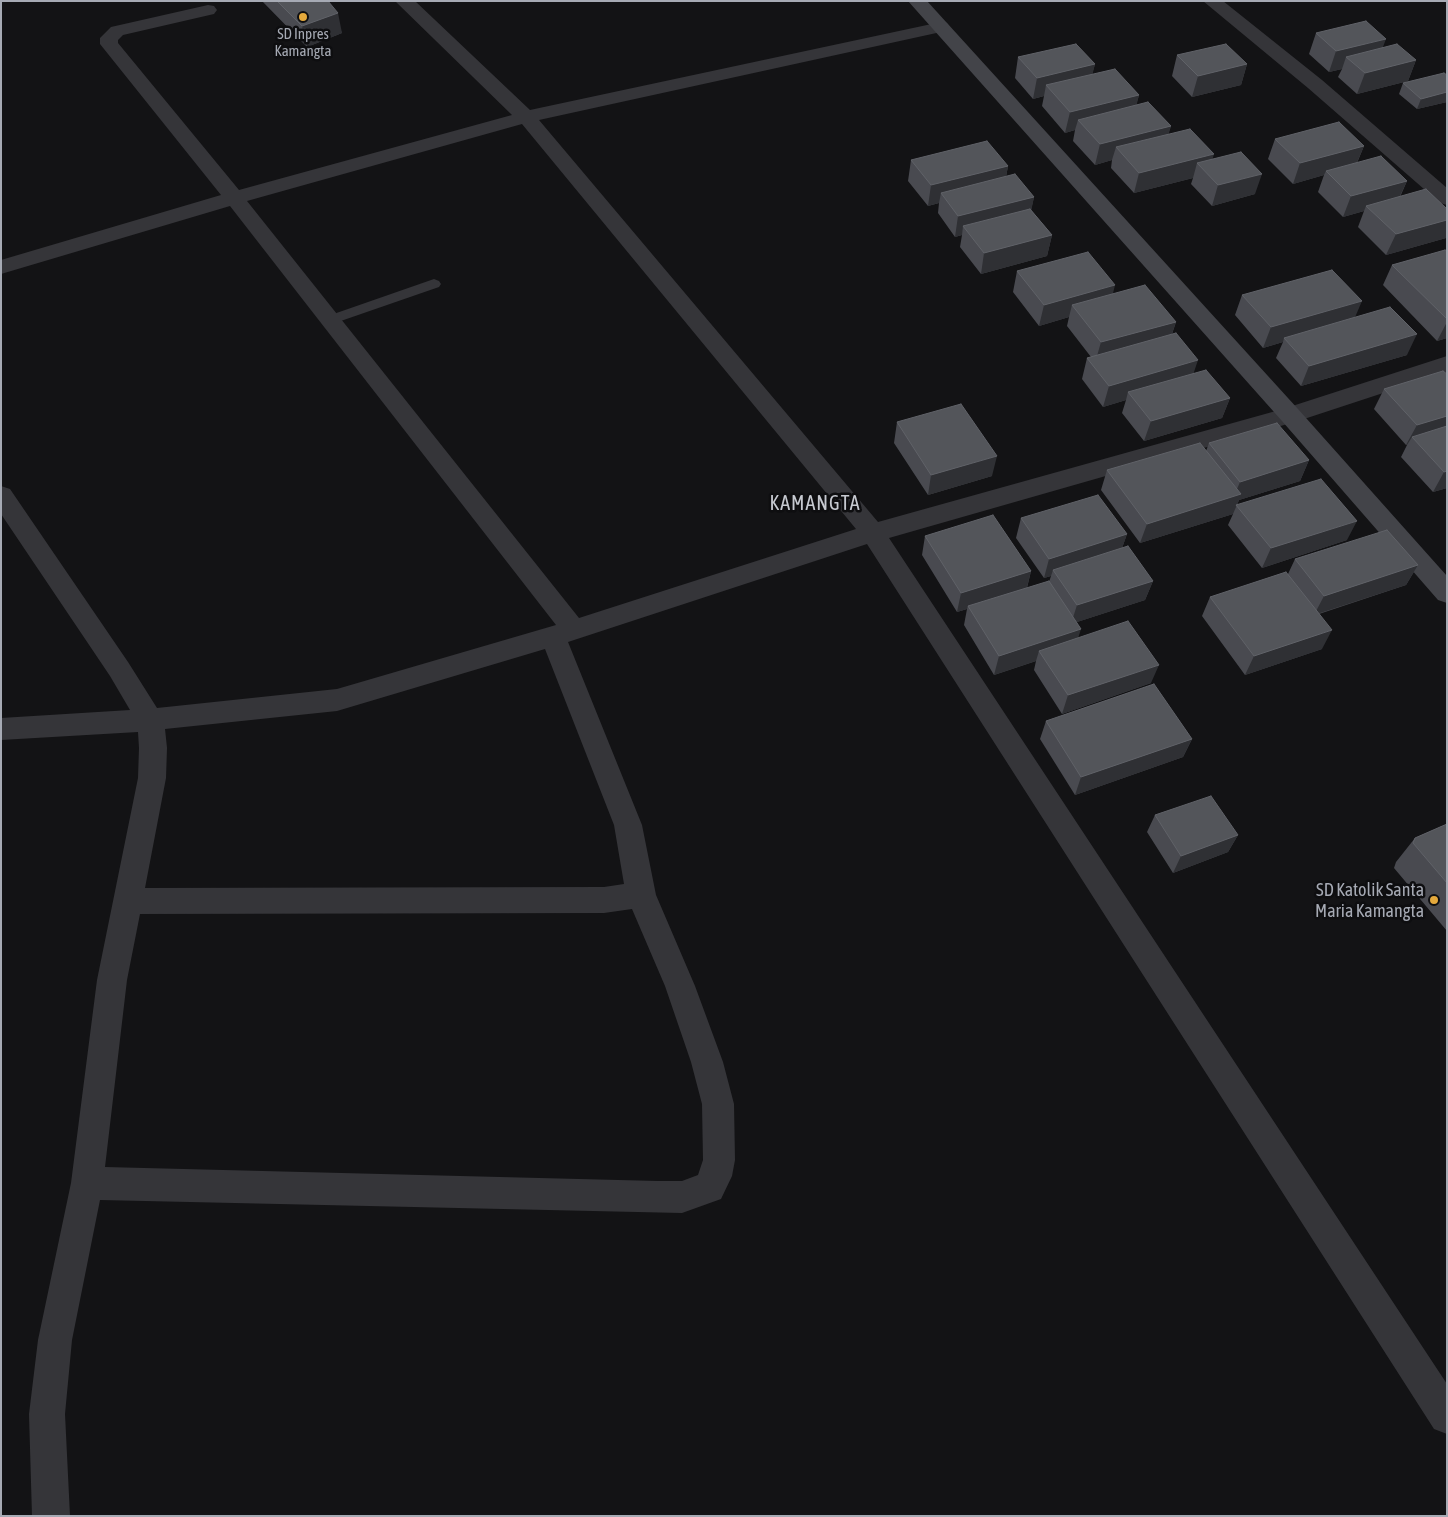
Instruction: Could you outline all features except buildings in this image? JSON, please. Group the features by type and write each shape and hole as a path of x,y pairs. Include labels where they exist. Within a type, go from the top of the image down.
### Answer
{"main road":[{"path":"917,1 1290,415 1447,593"}],"street":[{"path":"404,1 526,117 873,534 1447,1416"},
{"path":"1212,1 1316,84 1447,199"},
{"path":"87,1183 658,1197 682,1196 708,1187 716,1176 719,1160 718,1104 707,1062 680,986 641,895 628,825 564,633 330,320 109,44 109,38 117,31 208,10"},
{"path":"1,267 234,198 526,117 941,28"},
{"path":"1,729 150,720 337,700 564,633 873,534 1290,415 1447,364"},
{"path":"1,495 119,669 150,720 153,748 152,778 112,980 87,1183 55,1340 47,1414 51,1516"},
{"path":"127,901 604,900 641,895"}],"lane":[{"path":"330,320 434,284"}],"place":[{"name":"SD Inpres Kamangta","path":"303,17"},
{"name":"SD Katolik Santa Maria Kamangta","path":"1434,900"}],"district":[{"name":"KAMANGTA","path":"815,504"}]}
